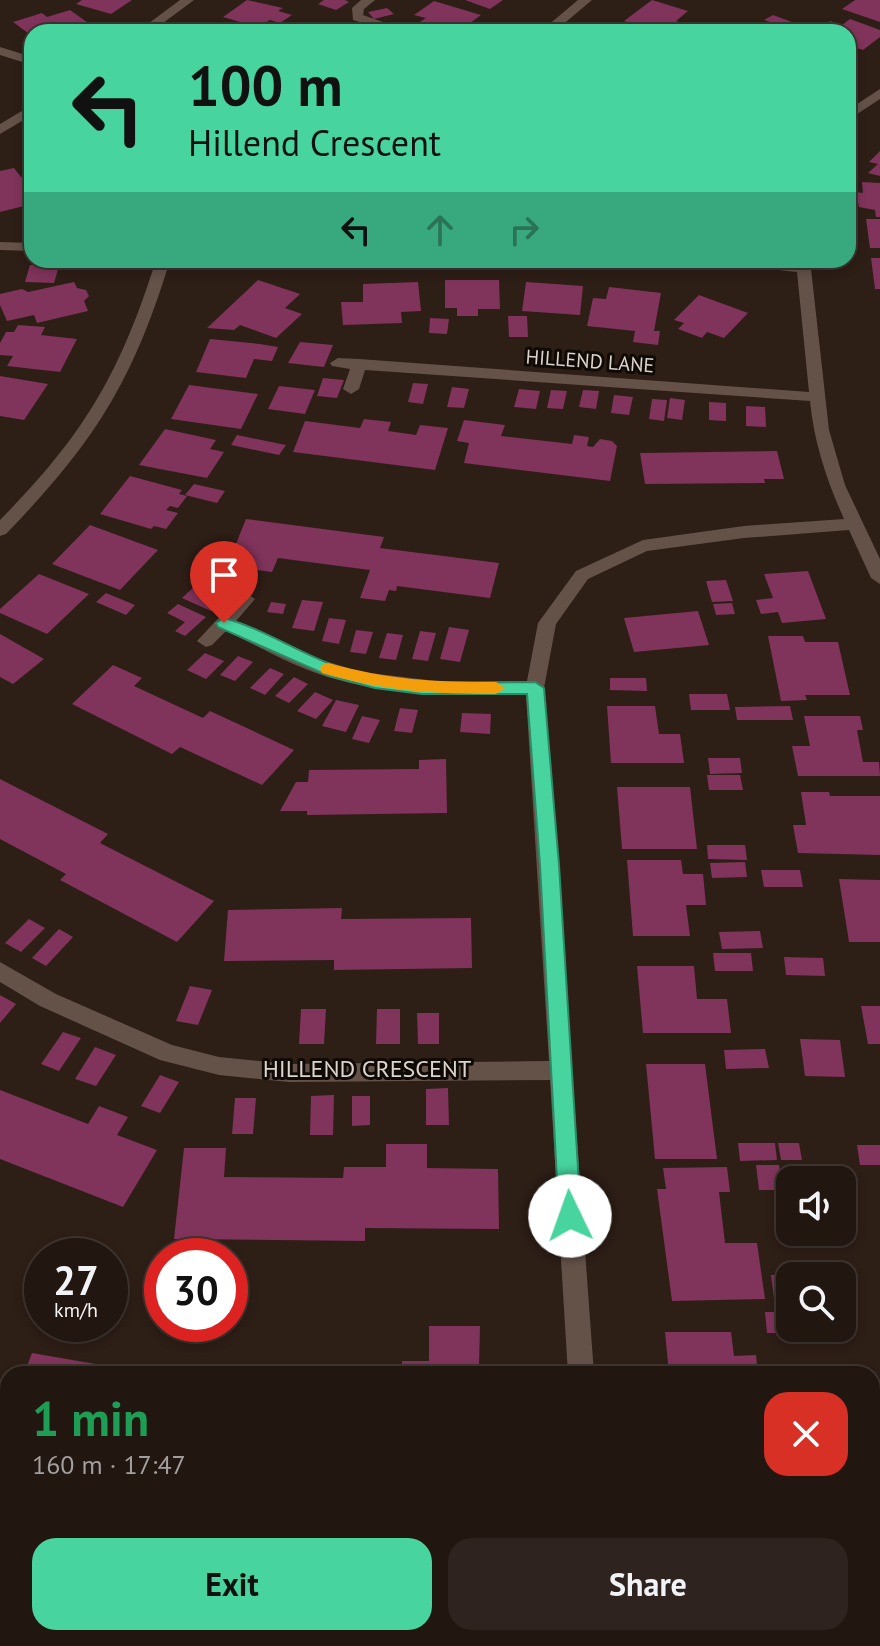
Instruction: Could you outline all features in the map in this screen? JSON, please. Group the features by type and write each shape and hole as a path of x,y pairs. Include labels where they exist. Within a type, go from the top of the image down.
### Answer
{"street":[{"path":"154,24 188,0"},
{"path":"369,0 358,8 357,17 379,24"},
{"path":"556,24 586,0"},
{"path":"0,51 24,58"},
{"path":"856,110 880,93"},
{"path":"0,130 24,114"},
{"path":"0,246 24,247"},
{"path":"0,530 63,463 100,412 144,323 161,268"},
{"path":"804,268 821,430 837,485 880,578"},
{"name":"HILLEND LANE","path":"338,363 818,397"},
{"path":"351,389 359,364"},
{"path":"580,1366 535,688 547,623 582,575 643,546 744,532 854,524"},
{"path":"206,641 246,599"},
{"path":"224,623 335,672 375,682 422,688 535,688"},
{"name":"HILLEND CRESCENT","path":"0,971 48,1000 168,1053 219,1066 290,1073 562,1070"}],"building":[{"path":"82,0 132,0 111,14 76,4"},
{"path":"247,0 283,8 278,11 292,15 280,23 270,20 263,24 247,24 223,17"},
{"path":"324,0 349,2 336,10 318,4"},
{"path":"465,0 503,0 490,9"},
{"path":"652,0 688,11 676,21 684,24 633,24 624,21"},
{"path":"855,0 880,0 880,22 842,9"},
{"path":"434,1 481,15 469,24 428,24 420,22 426,18 414,15"},
{"path":"387,8 394,14 374,19 368,12"},
{"path":"70,10 90,24 24,24 24,30 13,22 42,13 47,17"},
{"path":"773,15 792,22 775,24 764,20"},
{"path":"850,19 880,30 880,37 863,50 856,48 856,24 843,24"},
{"path":"880,151 880,176 868,173 878,164 869,162"},
{"path":"14,168 24,176 24,206 0,212 0,171"},
{"path":"862,182 880,183 880,217 876,217 875,210 859,207 856,192 863,193"},
{"path":"866,219 880,219 880,248 870,248"},
{"path":"871,258 880,258 880,289 875,289"},
{"path":"29,268 58,268 54,283 25,282"},
{"path":"258,280 300,294 285,308 302,314 276,338 240,325 234,330 207,328"},
{"path":"445,280 499,280 500,309 478,309 478,316 457,316 457,308 445,308"},
{"path":"74,282 89,296 84,301 88,311 37,323 34,315 7,321 0,305 0,294 22,289 28,292"},
{"path":"418,282 421,311 401,312 402,323 343,325 341,302 363,302 363,284"},
{"path":"526,282 583,286 580,315 522,311"},
{"path":"609,287 661,293 654,331 660,331 658,345 633,342 635,331 587,326 593,298 606,299"},
{"path":"699,295 748,313 724,338 707,332 702,338 678,329 684,323 674,320"},
{"path":"508,316 527,316 528,337 509,337"},
{"path":"430,318 449,319 447,334 429,333"},
{"path":"18,325 45,327 41,335 77,339 60,372 7,366 13,356 0,355 0,343 6,332 14,332"},
{"path":"210,339 278,347 272,361 254,359 246,378 196,372"},
{"path":"300,342 333,345 324,367 288,363"},
{"path":"0,376 48,384 24,420 0,416"},
{"path":"323,378 344,380 337,398 317,396"},
{"path":"413,383 428,384 423,404 408,402"},
{"path":"189,385 258,394 241,429 171,419"},
{"path":"279,386 315,390 305,414 268,409"},
{"path":"452,387 469,389 464,408 447,407"},
{"path":"519,389 540,391 536,409 514,407"},
{"path":"551,390 567,391 563,409 547,408"},
{"path":"583,390 599,391 596,409 579,407"},
{"path":"614,395 633,397 629,415 611,413"},
{"path":"670,398 685,400 682,420 667,418"},
{"path":"652,399 667,400 664,421 649,419"},
{"path":"709,402 726,403 726,421 709,420"},
{"path":"746,406 765,407 766,427 746,426"},
{"path":"364,419 391,422 388,431 416,435 420,425 448,428 435,470 293,452 305,421 360,428"},
{"path":"464,420 505,425 501,436 572,444 574,435 589,437 587,446 593,447 600,439 612,441 617,446 610,481 464,463 469,443 457,441"},
{"path":"165,429 216,440 210,449 224,452 207,478 139,465"},
{"path":"237,435 286,445 279,455 231,445"},
{"path":"777,451 784,479 764,479 765,483 645,484 640,453"},
{"path":"130,476 182,490 179,494 187,496 178,508 170,506 166,510 178,513 166,529 154,526 151,529 100,514"},
{"path":"194,484 225,491 217,503 185,495"},
{"path":"246,519 384,537 380,548 499,563 490,598 397,586 396,591 389,590 385,601 360,598 370,570 278,558 272,572 227,566"},
{"path":"90,525 158,550 120,590 52,564"},
{"path":"808,571 826,619 782,623 778,612 761,614 756,600 773,598 764,574"},
{"path":"39,574 89,594 47,634 0,613 0,609"},
{"path":"726,580 733,601 712,602 706,581"},
{"path":"194,587 222,600 211,611 182,598"},
{"path":"106,593 135,605 126,615 96,602"},
{"path":"302,600 323,602 314,631 292,628"},
{"path":"271,602 286,604 283,614 267,612"},
{"path":"732,603 735,614 716,615 713,604"},
{"path":"178,604 206,617 185,636 175,631 185,622 167,613"},
{"path":"698,611 709,645 634,652 624,618"},
{"path":"329,618 346,620 339,644 322,641"},
{"path":"449,627 469,630 460,662 440,659"},
{"path":"356,630 373,632 366,654 350,652"},
{"path":"420,631 436,633 428,661 412,659"},
{"path":"387,633 403,635 396,660 379,658"},
{"path":"0,634 44,659 13,684 0,677"},
{"path":"768,636 803,636 805,642 838,642 850,695 805,695 807,700 781,701"},
{"path":"205,653 224,661 206,679 187,670"},
{"path":"238,656 253,662 235,681 220,675"},
{"path":"113,665 142,678 134,686 203,718 210,711 294,750 262,785 180,747 172,754 72,704"},
{"path":"270,668 284,674 265,695 250,688"},
{"path":"294,677 308,684 289,703 275,696"},
{"path":"610,678 646,678 647,691 610,690"},
{"path":"315,692 333,700 316,719 297,711"},
{"path":"689,694 727,694 730,710 691,710"},
{"path":"336,700 359,705 346,732 322,726"},
{"path":"607,706 655,706 659,734 680,734 684,763 611,763"},
{"path":"790,706 793,720 737,720 735,707"},
{"path":"400,708 418,710 412,733 394,731"},
{"path":"462,713 491,714 490,734 460,732"},
{"path":"362,716 380,720 369,743 352,739"},
{"path":"804,716 860,716 863,730 857,730 863,762 879,762 880,776 798,776 792,746 810,746"},
{"path":"708,758 740,758 742,773 710,774"},
{"path":"446,759 447,813 307,815 307,811 280,811 296,782 308,782 309,770 419,769 419,760"},
{"path":"707,775 740,775 743,790 709,790"},
{"path":"0,779 108,834 100,843 214,901 177,942 60,880 66,874 0,839"},
{"path":"617,787 690,787 697,849 622,849"},
{"path":"801,792 829,792 830,796 880,796 880,855 798,853 793,825 806,825"},
{"path":"707,845 745,845 747,860 708,859"},
{"path":"627,860 681,860 683,874 703,874 706,905 686,905 690,936 633,936"},
{"path":"745,862 747,877 712,878 710,863"},
{"path":"761,870 800,870 803,887 764,887"},
{"path":"839,879 880,880 880,942 849,942"},
{"path":"342,908 341,919 471,918 472,968 334,970 334,960 224,961 228,910"},
{"path":"29,919 45,928 21,952 5,943"},
{"path":"59,929 73,937 46,966 32,958"},
{"path":"760,931 763,948 722,949 719,932"},
{"path":"713,953 751,953 753,971 715,971"},
{"path":"784,957 823,958 825,976 786,975"},
{"path":"637,966 694,966 697,999 727,999 731,1033 643,1033"},
{"path":"190,986 212,990 198,1025 176,1021"},
{"path":"0,995 16,1004 0,1023"},
{"path":"861,1006 880,1006 880,1044 868,1044"},
{"path":"301,1009 326,1009 324,1044 299,1044"},
{"path":"377,1009 400,1009 400,1044 376,1044"},
{"path":"417,1013 439,1013 439,1044 418,1044"},
{"path":"63,1032 81,1038 59,1071 41,1064"},
{"path":"800,1039 840,1040 845,1077 805,1076"},
{"path":"95,1047 116,1055 96,1086 75,1079"},
{"path":"765,1049 769,1068 726,1069 724,1050"},
{"path":"646,1064 705,1064 717,1159 655,1159"},
{"path":"160,1075 179,1082 160,1113 141,1106"},
{"path":"448,1088 449,1125 426,1125 426,1089"},
{"path":"0,1090 88,1124 99,1106 128,1117 117,1135 157,1150 123,1207 0,1159"},
{"path":"334,1095 333,1135 310,1135 311,1096"},
{"path":"352,1096 370,1096 370,1125 352,1126"},
{"path":"235,1098 256,1098 253,1134 232,1134"},
{"path":"738,1143 775,1143 777,1160 740,1161"},
{"path":"778,1143 799,1143 802,1160 781,1160"},
{"path":"386,1144 427,1144 427,1168 498,1169 499,1229 365,1228 365,1241 174,1238 184,1148 226,1148 224,1177 343,1178 344,1167 386,1167"},
{"path":"857,1145 880,1145 880,1165 860,1165"},
{"path":"756,1165 779,1165 776,1166 776,1190 759,1190"},
{"path":"727,1167 730,1192 719,1192 725,1243 757,1243 765,1299 672,1301 657,1189 666,1189 663,1168"},
{"path":"771,1275 776,1275 775,1306"},
{"path":"765,1312 776,1312 776,1333 767,1333"},
{"path":"429,1326 480,1326 479,1365 486,1366 402,1366 402,1361 429,1361"},
{"path":"665,1332 731,1332 734,1356 756,1355 757,1366 668,1366"},
{"path":"32,1353 108,1366 27,1366"}],"slow traffic":[{"path":"328,669 375,682 422,688 496,688"}],"route":[{"path":"224,623 335,672 375,682 422,688 535,688 550,865 570,1216"}]}
